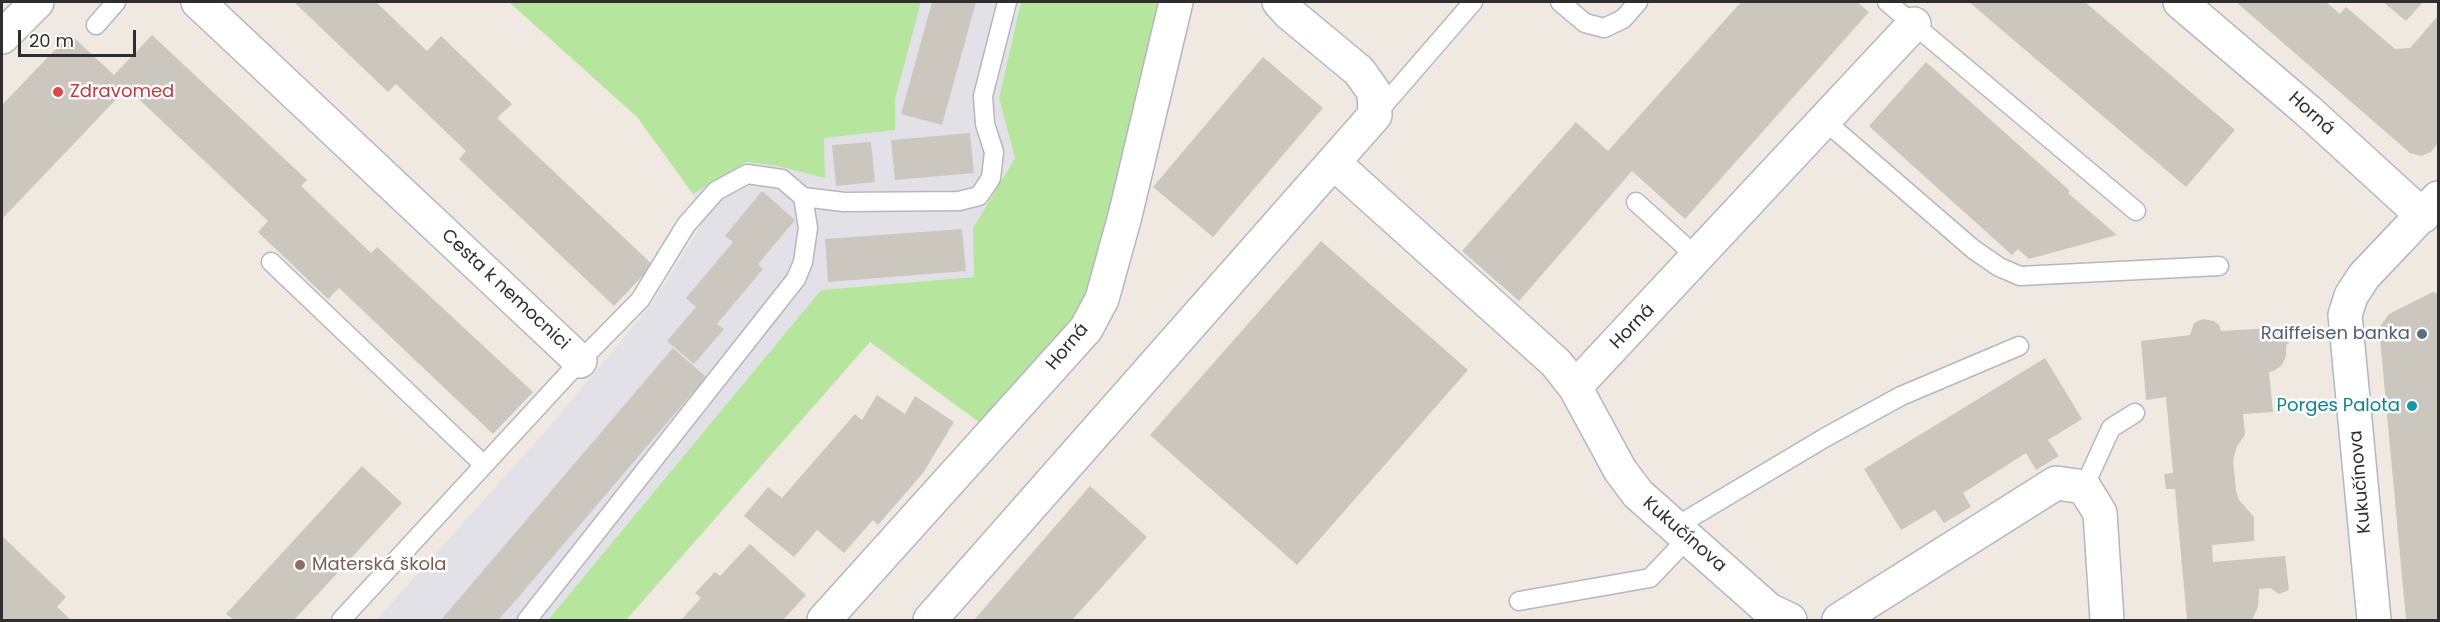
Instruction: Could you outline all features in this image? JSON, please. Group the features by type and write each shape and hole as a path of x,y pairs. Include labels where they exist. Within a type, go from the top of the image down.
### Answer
{"street":[{"path":"2,37 37,2"},
{"name":"Cesta k nemocnici","path":"198,2 580,360"},
{"name":"Horná","path":"824,621 1086,329 1102,299 1122,227 1176,2"},
{"path":"930,621 1375,115 1374,92 1359,71 1279,2"},
{"name":"Horná","path":"2180,2 2433,214"},
{"name":"Horná","path":"1575,387 1698,258 1914,24"},
{"path":"1334,163 1556,363 1575,387"},
{"name":"Kukučínova","path":"2374,621 2345,315 2351,296 2364,276 2433,214"},
{"name":"Kukučínova","path":"1575,387 1626,478 1650,507 1682,532 1776,617"},
{"path":"1839,621 2056,483 2084,487 2100,513 2107,621"}],"lane":[{"path":"96,25 116,2"},
{"path":"580,360 640,300 686,225 716,191 747,174 782,179 803,197 855,202 959,201 979,196 991,178 994,152 985,124 983,96 1007,2"},
{"path":"1375,115 1473,2"},
{"path":"1560,2 1585,23 1604,28 1623,19 1638,2"},
{"path":"1887,2 2136,211"},
{"path":"1825,121 1973,249 1999,267 2020,276 2219,266"},
{"path":"527,621 796,279 803,262 808,228 803,197"},
{"path":"1636,202 1698,258"},
{"path":"271,262 484,465"},
{"path":"1519,601 1650,578 1682,532 1826,437 1902,396 2019,346"},
{"name":"Cesta k nemocnici","path":"341,621 580,360"},
{"path":"2084,487 2111,428 2135,413"}],"shaded area":[{"path":"921,2 1021,2 999,98 1015,158 973,228 974,277 821,290 548,620 376,620 550,426 651,305 700,227 693,194 746,162 778,166 823,138 895,129 895,99"}],"green space":[{"path":"509,2 921,2 895,99 895,130 824,138 825,178 778,166 746,162 693,194 637,117"},
{"path":"1021,2 1159,2 1090,298 1056,347 983,425 870,342 626,620 548,620 821,290 974,277 973,228 1015,158 999,98"}],"building":[{"path":"294,2 376,2 427,51 441,36 512,104 497,118 653,265 614,306 459,159 466,151 396,84 388,92"},
{"path":"932,2 976,2 942,125 901,114"},
{"path":"1741,2 1857,2 1869,12 1685,219 1632,171 1519,301 1462,251 1576,122 1608,151"},
{"path":"1969,2 2085,2 2235,130 2186,187"},
{"path":"2236,2 2326,2 2340,14 2346,7 2395,49 2410,48 2438,16 2438,143 2431,152 2421,156 2410,153"},
{"path":"2383,2 2423,2 2406,21"},
{"path":"70,34 114,75 152,35 307,180 301,186 371,253 377,247 533,392 493,434 339,288 328,299 258,232 268,221 127,88 2,219 2,105"},
{"path":"1263,57 1323,108 1213,237 1153,187"},
{"path":"1926,62 2117,235 2029,259 2018,249 2012,255 1883,139 1869,126"},
{"path":"970,133 974,173 895,180 891,140"},
{"path":"871,142 875,182 836,186 832,145"},
{"path":"762,191 795,220 758,264 763,269 717,324 724,329 694,364 667,341 696,307 686,298 733,242 725,236"},
{"path":"962,229 966,271 828,282 825,239"},
{"path":"1321,241 1468,370 1297,565 1150,435"},
{"name":"Porges Palota","path":"2433,292 2438,294 2438,620 2406,620 2379,328 2389,314"},
{"path":"2203,319 2214,321 2219,325 2221,331 2271,328 2276,331 2278,329 2280,331 2278,333 2289,343 2286,345 2286,356 2282,365 2269,372 2273,412 2243,414 2245,435 2237,446 2233,460 2239,500 2254,517 2254,541 2212,545 2213,562 2285,556 2289,590 2279,594 2270,588 2259,589 2258,607 2252,620 2187,620 2175,489 2166,489 2164,474 2173,473 2166,397 2146,400 2141,341 2190,335 2194,323"},
{"path":"673,348 706,377 510,607 498,620 441,620"},
{"path":"2045,358 2082,419 2048,440 2059,456 2036,470 2026,453 1963,493 1971,507 1944,523 1935,510 1901,530 1864,469"},
{"path":"877,395 905,414 915,396 954,422 923,473 878,525 873,520 844,553 817,530 794,557 744,516 768,487 782,498 855,414 862,420"},
{"path":"362,466 402,503 294,620 234,620 226,614"},
{"path":"1090,486 1147,537 1072,620 974,620"},
{"path":"2,536 66,597 57,607 71,620 2,620"},
{"path":"750,544 806,595 783,620 681,620 701,598 695,593 715,572 720,576"}],"place":[{"name":"Zdravomed","path":"58,92"},
{"name":"Raiffeisen banka","path":"2422,334"},
{"name":"Porges Palota","path":"2412,406"},
{"name":"Materská škola","path":"300,565"}]}
